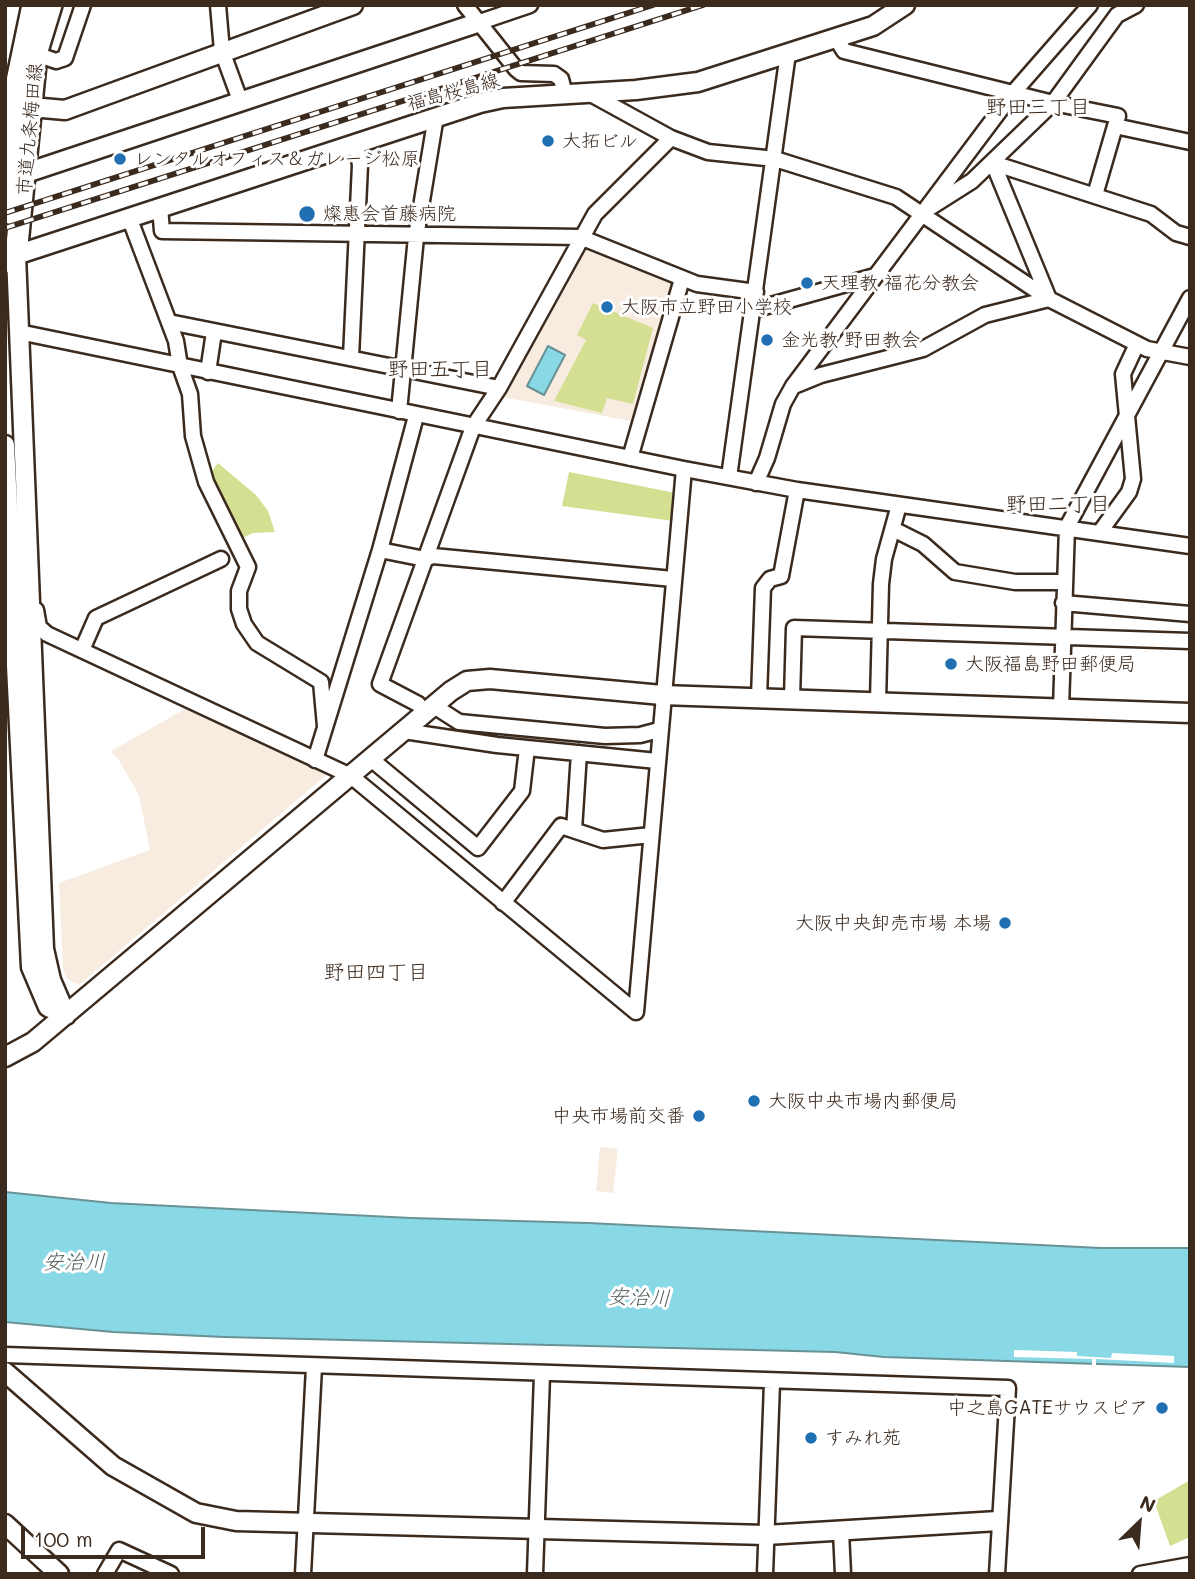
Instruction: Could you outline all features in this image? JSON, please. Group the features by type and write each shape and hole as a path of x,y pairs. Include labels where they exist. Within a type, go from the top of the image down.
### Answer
{"main road":[{"name":"市道九条梅田線","path":"9,257 17,80 33,5"},
{"name":"市道九条梅田線","path":"5,213 12,168 31,107 36,54 51,5"}],"street":[{"path":"36,54 56,61 65,58 83,5"},
{"path":"218,5 222,51 241,103"},
{"path":"31,107 65,110 331,9 353,5"},
{"path":"465,5 477,23 521,73 554,74 561,79 565,94"},
{"path":"12,168 241,103 530,5"},
{"name":"福島桜島線","path":"9,257 436,116 503,98 678,86 873,26 905,5"},
{"path":"756,482 783,404 793,386 1013,93 1090,5"},
{"path":"921,214 972,181 993,163 1053,103 1117,15 1136,5"},
{"path":"836,38 844,51 1053,103 1190,142"},
{"path":"729,478 788,53"},
{"path":"589,93 671,138 708,152 775,159 880,190 1049,299 1137,344 1190,357"},
{"path":"399,411 416,237 436,116"},
{"path":"1095,195 1117,121"},
{"path":"659,730 640,735 606,736 459,722 380,684 473,427 499,388 595,214 671,138"},
{"path":"351,357 360,165 356,143"},
{"path":"993,163 1151,214 1176,233 1190,237"},
{"path":"993,163 1049,299"},
{"path":"160,207 162,231 416,237 580,237 682,279 756,292"},
{"path":"129,217 169,322 190,394 193,436 206,482 248,567 239,591 239,609 244,624 257,643 321,682 325,726"},
{"path":"9,257 19,332 23,487 30,578 44,949 51,980 66,1015"},
{"path":"753,310 875,276"},
{"path":"630,458 682,279"},
{"path":"1061,708 1067,527 1190,298"},
{"path":"793,386 821,375 923,349 985,315 1049,299"},
{"path":"169,322 403,366 499,388"},
{"path":"19,332 729,478 899,505 1188,542"},
{"path":"208,372 214,332"},
{"path":"1100,532 1129,492 1133,479 1123,374 1137,344"},
{"path":"315,760 380,550 416,415"},
{"path":"5,445 31,967 48,1007 66,1015"},
{"path":"30,578 41,630 351,776 636,1012 684,469"},
{"path":"759,696 764,588 770,579 781,576 797,490"},
{"path":"878,701 884,559 899,505"},
{"path":"893,529 923,544 955,572 1015,582 1064,582"},
{"path":"380,550 425,559 433,556 673,579"},
{"path":"82,650 96,618 221,559"},
{"path":"1063,603 1190,614"},
{"path":"792,698 794,628 1190,641"},
{"path":"5,1056 22,1051 459,685 475,679 662,695 759,696 1190,713"},
{"path":"404,731 527,748 657,761"},
{"path":"461,868 522,791 527,748"},
{"path":"574,830 579,753"},
{"path":"371,758 478,848"},
{"path":"503,903 561,826 603,840 651,835"},
{"path":"5,1355 772,1383 1008,1388 998,1521 997,1574"},
{"path":"303,1574 314,1367"},
{"path":"5,1371 113,1466 196,1513 236,1521 766,1535 998,1521"},
{"path":"535,1574 542,1375"},
{"path":"765,1574 772,1383"},
{"path":"6,1525 59,1574"},
{"path":"841,1531 843,1574"},
{"path":"105,1574 119,1550 171,1574"},
{"path":"1148,1573 1190,1565"}],"shaded area":[{"name":"大阪市立野田小学校","path":"580,244 676,281 636,422 497,396"},
{"path":"190,706 331,771 79,985 66,978 63,968 59,883 150,850 139,795 117,757 110,752"},
{"path":"600,1147 618,1149 613,1193 596,1191"}],"green space":[{"path":"593,303 653,328 633,404 607,398 602,413 554,401 586,340 577,335"},
{"path":"218,463 256,495 268,511 275,532 253,533 236,541 207,477"},
{"path":"569,472 676,493 673,521 562,506"},
{"path":"1190,1480 1190,1537 1170,1546 1154,1501"}],"water":[{"path":"548,346 565,355 544,395 527,386"},
{"name":"安治川","path":"5,1192 111,1203 411,1218 588,1223 1101,1248 1190,1248 1190,1367 884,1357 835,1352 224,1337 113,1332 5,1322"}],"pier":[{"path":"1014,1350 1077,1352 1077,1356 1111,1358 1112,1353 1174,1356 1174,1363 1096,1359 1096,1367 1092,1367 1092,1359 1014,1357"}],"railway":[{"path":"5,213 653,5"},
{"path":"5,228 703,5"}],"place":[{"name":"大拓ビル","path":"548,141"},
{"name":"レンタルオフィス＆ガレージ松原","path":"120,159"},
{"name":"燦惠会首藤病院","path":"307,214"},
{"name":"天理教 福花分教会","path":"807,283"},
{"name":"大阪市立野田小学校","path":"607,307"},
{"name":"金光教 野田教会","path":"767,340"},
{"name":"大阪福島野田郵便局","path":"951,664"},
{"name":"大阪中央卸売市場 本場","path":"1005,923"},
{"name":"大阪中央市場内郵便局","path":"754,1101"},
{"name":"中央市場前交番","path":"699,1116"},
{"name":"中之島GATEサウスピア","path":"1162,1408"},
{"name":"すみれ苑","path":"811,1438"}],"district":[{"name":"野田三丁目","path":"1038,108"},
{"name":"野田五丁目","path":"440,370"},
{"name":"野田二丁目","path":"1058,505"},
{"name":"野田四丁目","path":"376,973"}]}
